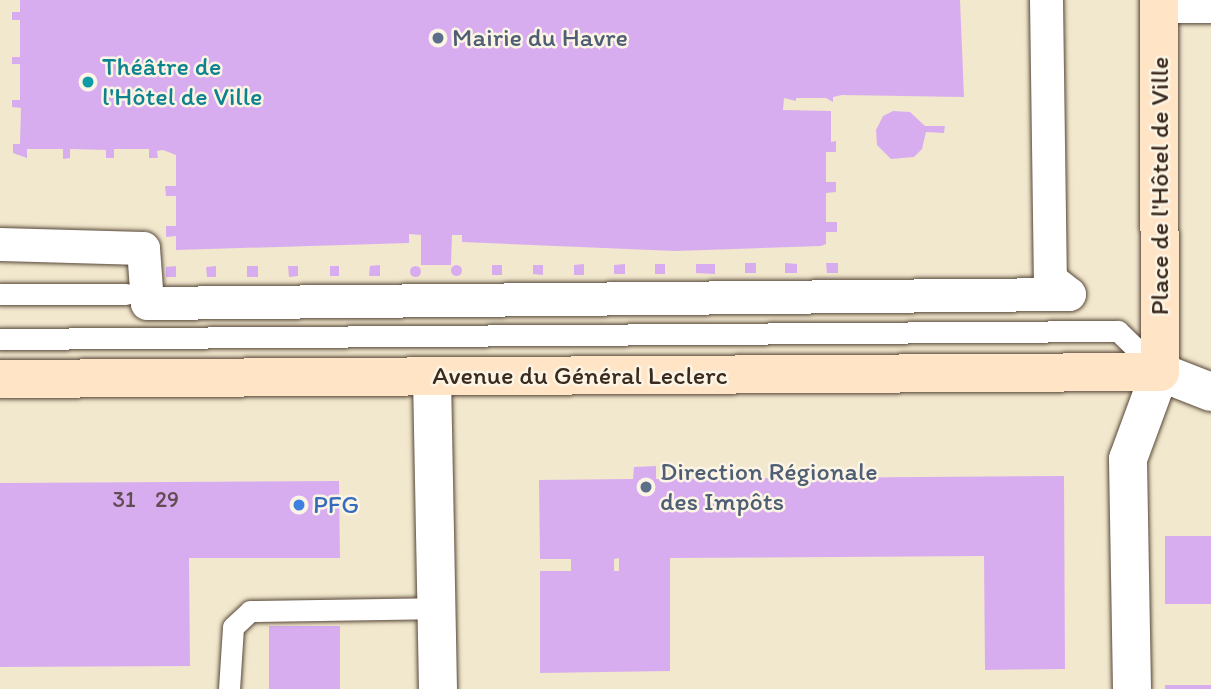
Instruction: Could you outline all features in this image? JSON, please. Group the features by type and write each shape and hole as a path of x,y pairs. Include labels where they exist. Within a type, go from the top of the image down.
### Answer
{"main road":[{"name":"Place de l'Hôtel de Ville","path":"1159,2 1160,372"},
{"name":"Avenue du Général Leclerc","path":"0,379 1160,372"}],"street":[{"path":"0,244 143,248 147,303 1069,295 1050,279 1046,0"},
{"path":"1159,2 1211,4"},
{"path":"1132,689 1128,459 1160,372 1211,392"},
{"path":"432,377 438,689"}],"lane":[{"path":"0,294 126,294"},
{"path":"0,339 1118,331 1160,372"},
{"path":"229,689 233,627 250,611 437,608"}],"building":[{"path":"20,0 960,0 964,97 842,95 833,97 833,102 826,98 796,98 796,101 784,98 783,110 831,111 831,142 836,141 836,152 826,152 826,182 836,182 836,192 826,193 826,222 837,222 837,232 826,232 826,244 821,246 675,251 462,242 462,235 452,235 451,265 421,265 421,235 409,234 409,243 176,250 176,236 166,237 166,226 176,226 176,196 166,196 165,186 176,186 176,155 163,150 157,151 158,158 149,158 149,149 114,149 114,158 106,158 106,150 70,149 70,158 63,159 63,149 27,149 27,158 13,153 13,144 20,144 21,108 12,107 12,100 20,100 20,64 12,64 12,57 20,57 20,20 12,20 12,12 20,12"},
{"path":"893,111 910,112 925,126 945,126 944,133 926,132 922,149 914,157 891,159 877,145 876,130 883,116"},
{"path":"745,263 756,263 756,273 745,273"},
{"path":"785,263 797,264 797,273 785,273"},
{"path":"826,263 838,263 838,273 827,273"},
{"path":"456,264 462,270 456,276 450,270"},
{"path":"584,264 584,275 574,275 574,265"},
{"path":"625,264 625,274 614,274 614,265"},
{"path":"655,264 665,264 665,274 655,274"},
{"path":"696,264 715,264 715,274 696,273"},
{"path":"380,265 380,276 369,276 370,266"},
{"path":"492,265 502,265 502,275 492,275"},
{"path":"533,265 543,265 543,275 533,274"},
{"path":"176,266 176,277 166,277 166,267"},
{"path":"216,266 216,277 207,277 206,267"},
{"path":"247,266 258,266 258,277 247,277"},
{"path":"288,266 298,266 298,276 289,277"},
{"path":"330,266 339,266 339,276 330,276"},
{"path":"415,266 419,267 419,275 415,276 411,275 410,271 411,267"},
{"path":"656,466 656,479 1064,476 1065,669 985,670 984,556 670,558 670,671 540,673 540,571 571,571 571,559 540,559 539,480 633,479 634,467","holes":["619,558 619,571 614,571 614,559"]},
{"path":"339,481 340,558 189,558 190,666 0,667 0,483"},
{"path":"1165,536 1211,536 1211,604 1165,604"},
{"path":"269,626 340,626 340,689 269,689"},
{"path":"1165,685 1211,685 1211,689 1165,689"}],"place":[{"name":"Mairie du Havre","path":"438,38"},
{"name":"Théâtre de l'Hôtel de Ville","path":"88,82"},
{"name":"Direction Régionale des Impôts","path":"646,487"},
{"name":"PFG","path":"299,505"}]}
